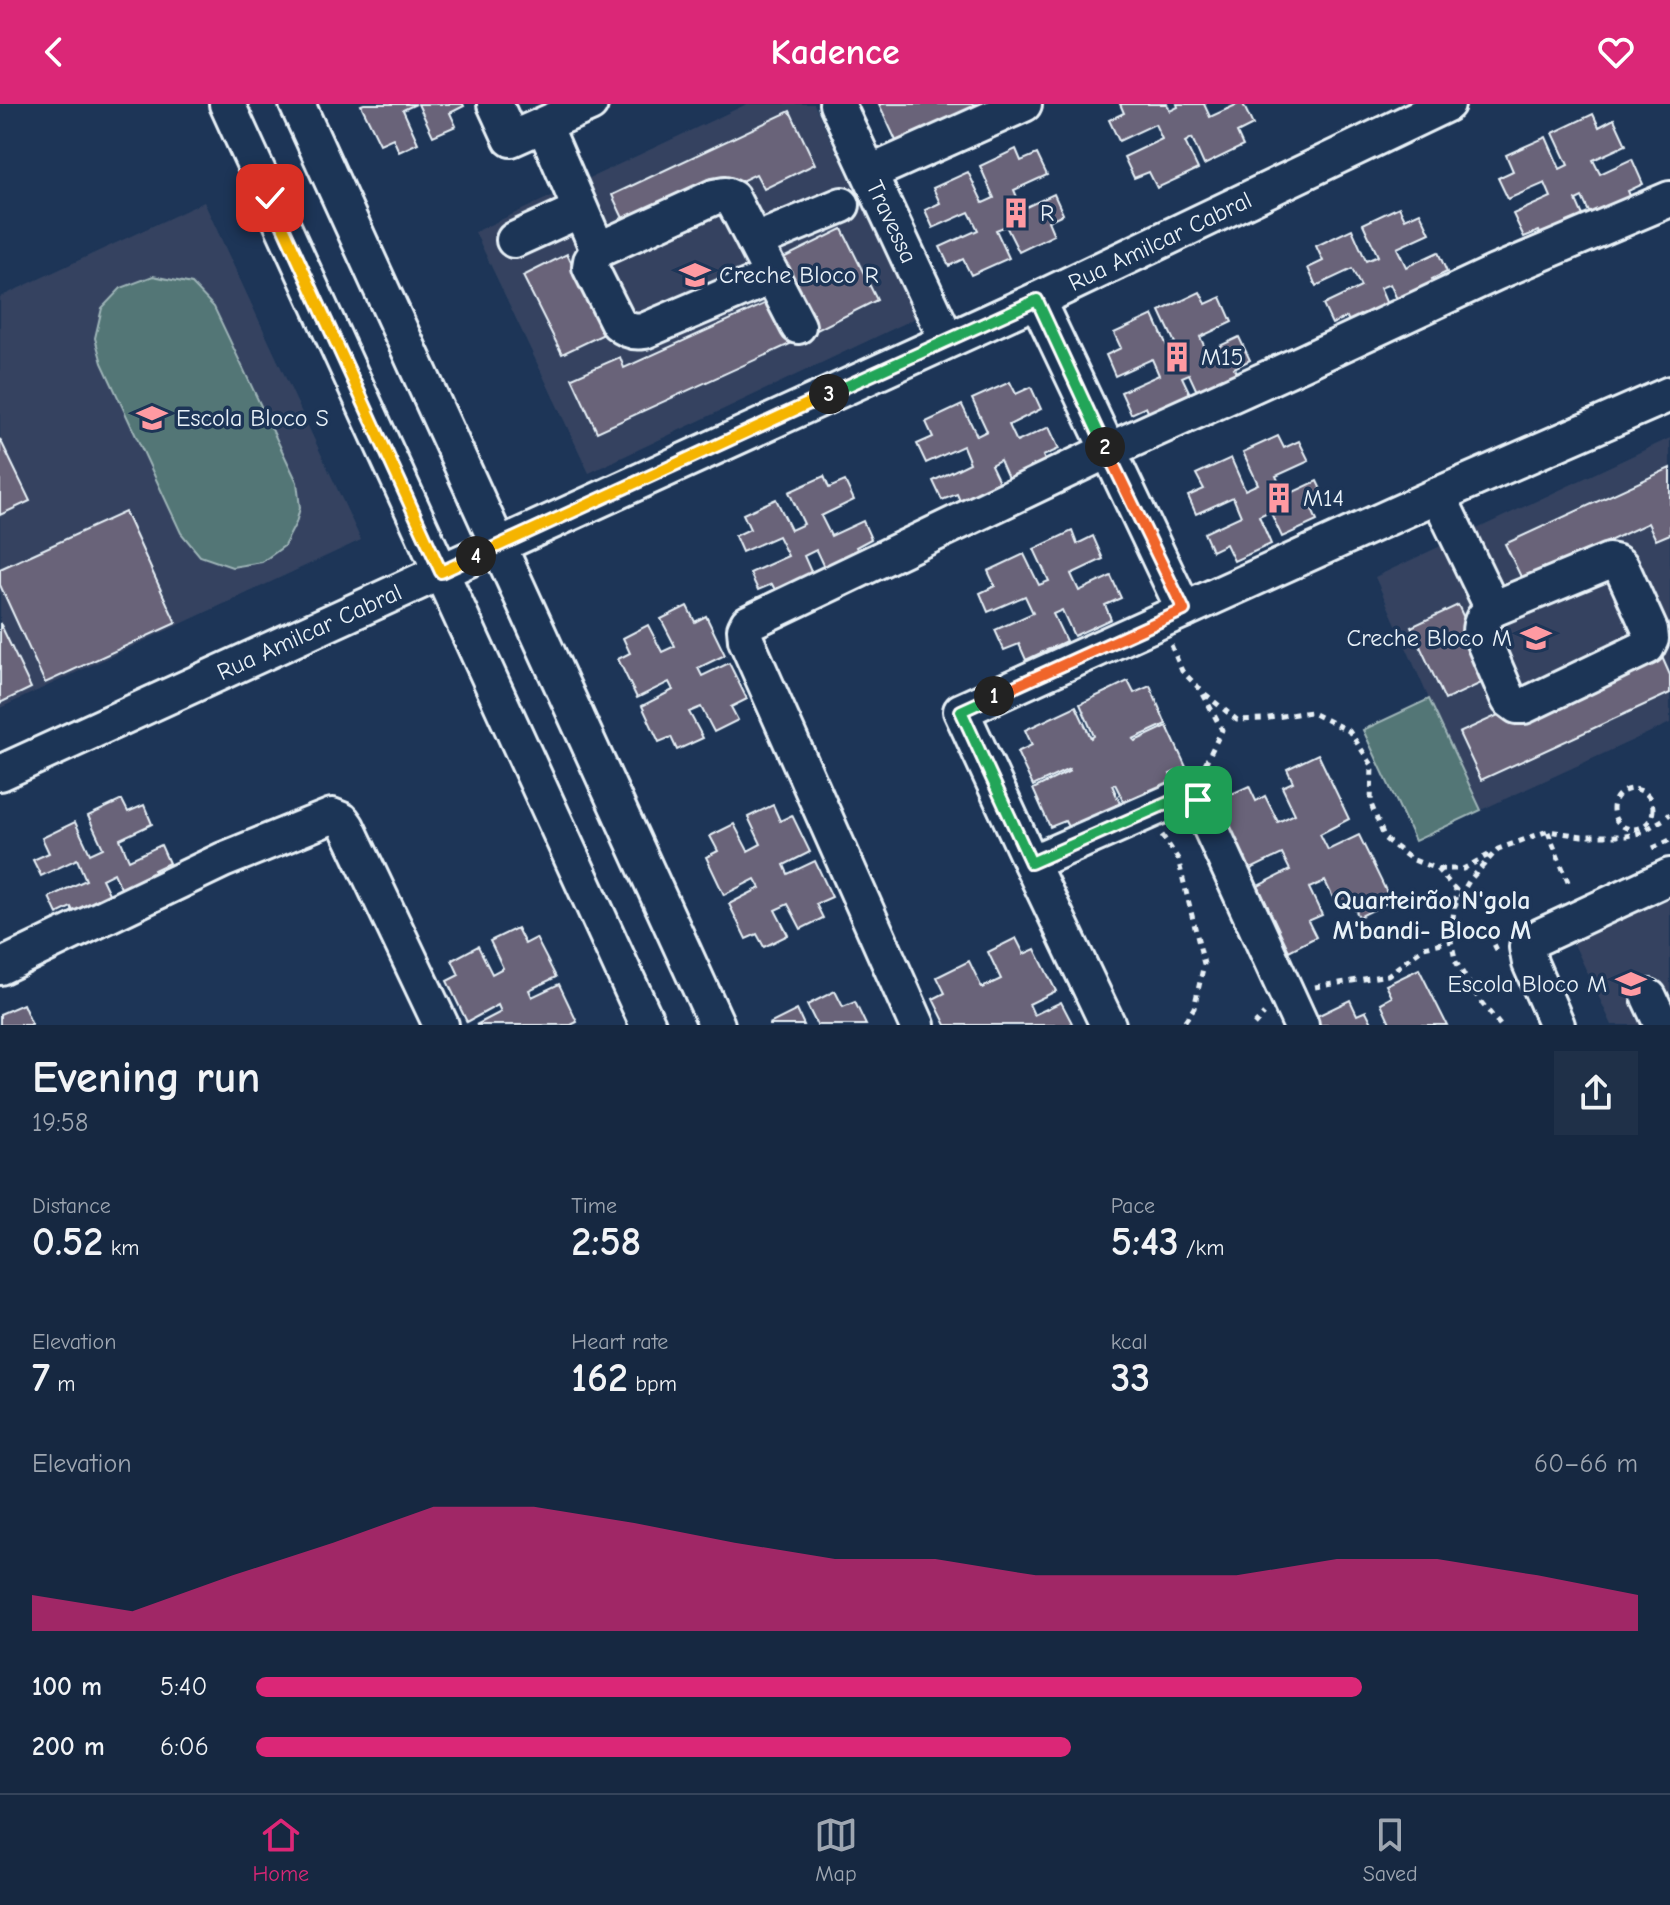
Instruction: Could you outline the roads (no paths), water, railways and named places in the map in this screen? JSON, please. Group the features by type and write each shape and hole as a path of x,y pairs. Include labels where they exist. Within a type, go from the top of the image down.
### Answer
{"street":[{"path":"227,104 648,1025"},
{"path":"297,104 717,1025"},
{"path":"495,104 511,139 590,104"},
{"name":"Travessa","path":"837,104 947,340"},
{"path":"870,173 1024,104"},
{"name":"Rua Amilcar Cabral","path":"0,773 1037,300 1447,104"},
{"path":"544,125 598,250"},
{"path":"773,276 636,332 618,323 590,267 598,250 714,197 725,195 732,198 755,241 773,276 798,326"},
{"path":"917,1025 746,640 745,629 754,619 1107,451 1495,273 1670,199"},
{"path":"755,241 842,205"},
{"path":"514,240 580,210"},
{"path":"1037,300 1184,610"},
{"path":"1108,1025 961,711 1438,495 1670,394"},
{"path":"1438,495 1493,609"},
{"path":"1609,561 1621,566 1650,630 1651,639 1647,647 1639,651 1524,706 1517,706 1509,700 1480,633 1480,624 1493,609 1609,561"},
{"path":"1031,863 1193,793 1301,1025"},
{"path":"0,967 223,860 332,816 342,820 347,827 441,1025"},
{"path":"1557,1025 1530,963 1527,947 1541,936 1670,876"}],"place":[{"name":"R","path":"1016,213"},
{"name":"Creche Bloco R","path":"695,275"},
{"name":"M15","path":"1177,357"},
{"name":"Escola Bloco S","path":"152,418"},
{"name":"M14","path":"1279,498"},
{"name":"Creche Bloco M","path":"1536,638"},
{"name":"Escola Bloco M","path":"1631,984"}],"district":[{"name":"Quarteirão N'gola M'bandi- Bloco M","path":"1432,916"}]}
